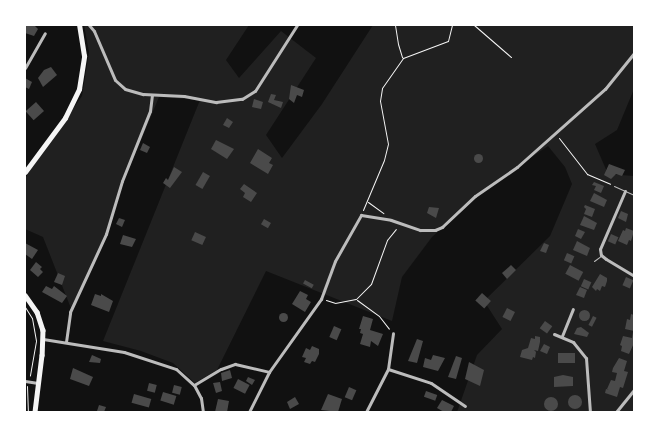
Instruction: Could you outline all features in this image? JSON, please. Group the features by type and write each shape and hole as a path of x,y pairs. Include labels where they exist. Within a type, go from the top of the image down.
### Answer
{"main road":[{"path":"25,172 65,118 79,89 84,59 79,25"},
{"path":"25,295 40,318 43,339 35,412"}],"street":[{"path":"89,25 117,82 128,90 152,95 184,96 216,102 247,97 260,84 297,25"},
{"path":"25,68 45,33"},
{"path":"249,412 269,372 321,299 334,261 361,215 391,220 420,230 435,230 442,227 475,196 517,167 614,80 634,53"},
{"path":"66,342 70,312 106,234 122,181 150,111 152,95"},
{"path":"625,191 600,249 601,255 634,276"},
{"path":"562,336 573,309"},
{"path":"366,412 388,369 393,333"},
{"path":"554,334 562,336 582,350 586,358 590,412"},
{"path":"43,339 124,352 176,369 194,385 200,398 203,412"},
{"path":"194,385 220,369 235,364 269,372"},
{"path":"388,369 431,383 465,406"},
{"path":"26,381 38,383"},
{"path":"616,412 634,390"}],"lane":[{"path":"614,186 634,195"},
{"path":"594,260 601,255"}],"path":[{"path":"395,25 398,44 403,58"},
{"path":"361,215 384,160 388,144 380,101 382,88 403,58 448,41 452,25"},
{"path":"474,25 511,57"},
{"path":"555,133 587,174 614,186"},
{"path":"366,202 391,220"},
{"path":"321,299 335,303 356,299 371,284 387,240 401,223"},
{"path":"356,299 379,316 393,333"},
{"path":"25,306 32,318 36,341 26,381 28,412"}],"shaded area":[{"path":"84,25 249,25 226,60 239,78 281,31 316,58 266,135 282,158 322,104 373,25 634,25 634,89 617,130 595,144 608,174 634,176 634,412 457,412 477,355 502,329 484,301 550,236 572,184 565,167 548,146 482,191 432,237 402,277 392,321 266,271 217,370 195,383 173,363 141,351 103,341 200,100 159,97 121,188 101,249 72,311 43,237 25,229 25,178 82,96 89,52"}],"building":[{"path":"25,25 34,25 38,29 34,36 25,33"},
{"path":"51,67 57,75 43,87 38,78 44,70"},
{"path":"25,78 32,82 29,89 25,87"},
{"path":"291,85 304,90 302,97 297,95 294,103 289,99"},
{"path":"271,94 276,95 274,100 283,102 281,108 268,102"},
{"path":"254,99 263,102 261,109 252,107"},
{"path":"36,102 44,111 34,120 26,111"},
{"path":"227,118 233,122 229,128 223,125"},
{"path":"216,140 234,149 227,159 211,149"},
{"path":"143,143 150,147 147,153 140,150"},
{"path":"258,149 272,158 269,163 273,165 268,174 250,163"},
{"path":"478,154 482,158 478,162 474,158"},
{"path":"609,164 625,170 622,176 616,174 611,179 604,175"},
{"path":"174,167 182,172 170,188 163,183 166,178 168,180"},
{"path":"203,172 210,176 202,189 196,185"},
{"path":"594,182 604,186 601,193 594,190 596,186 592,185"},
{"path":"244,184 257,193 251,202 243,197 245,193 240,189"},
{"path":"594,193 607,200 604,207 590,201"},
{"path":"585,205 595,209 592,217 584,214"},
{"path":"429,207 439,208 436,218 427,213"},
{"path":"621,211 628,214 626,222 618,218"},
{"path":"584,216 597,223 594,230 580,225"},
{"path":"119,218 125,220 122,227 116,224"},
{"path":"264,219 271,223 268,228 261,224"},
{"path":"626,228 634,231 631,241 629,240 627,245 618,241 623,230 625,231"},
{"path":"578,229 585,232 581,239 575,236"},
{"path":"195,232 206,237 202,245 191,240"},
{"path":"611,234 618,237 615,244 608,241"},
{"path":"123,235 136,239 132,247 120,244"},
{"path":"577,241 590,248 587,256 573,250"},
{"path":"25,243 38,250 32,259 25,254"},
{"path":"544,243 549,245 546,253 540,251"},
{"path":"567,253 574,256 571,263 564,260"},
{"path":"36,262 42,267 40,269 43,272 38,277 30,270"},
{"path":"511,265 516,270 507,279 502,273"},
{"path":"570,265 583,272 579,281 565,274"},
{"path":"58,273 65,276 62,285 54,282"},
{"path":"600,274 607,278 607,281 605,287 602,286 600,291 597,289 596,291 592,287"},
{"path":"626,277 633,280 630,288 622,285"},
{"path":"584,279 591,282 588,289 581,286"},
{"path":"305,280 314,285 312,288 303,283"},
{"path":"46,286 52,289 54,286 67,296 62,303 42,292"},
{"path":"580,287 587,290 584,298 576,295"},
{"path":"300,291 308,295 306,299 311,302 305,312 292,304"},
{"path":"482,293 491,301 484,308 475,300"},
{"path":"95,294 101,296 101,294 113,301 109,312 91,305"},
{"path":"507,308 515,312 510,321 502,317"},
{"path":"582,310 586,310 589,315 588,319 582,320 579,317 579,313"},
{"path":"283,313 287,317 283,321 279,317"},
{"path":"631,314 634,315 634,331 625,329 627,319 630,320"},
{"path":"363,316 373,319 370,330 383,334 378,346 371,341 370,347 360,344 363,334 360,333 361,329 359,329"},
{"path":"593,316 597,318 592,327 588,325"},
{"path":"545,321 552,326 547,334 540,328"},
{"path":"334,326 341,329 337,340 329,337"},
{"path":"581,327 589,333 587,337 574,334 577,328"},
{"path":"633,332 634,343 629,354 621,351 622,346 620,345 623,336 632,338"},
{"path":"535,336 540,337 540,342 538,351 534,350 536,352 535,358 533,357 532,360 520,357 522,350 528,348 531,338 535,339"},
{"path":"417,339 423,341 417,363 408,361"},
{"path":"544,344 550,347 547,354 540,351"},
{"path":"312,346 319,349 319,354 315,362 312,361 310,364 304,362 306,358 302,357 306,348 310,350"},
{"path":"558,353 575,353 575,363 558,363"},
{"path":"92,355 101,359 100,363 89,362"},
{"path":"433,355 445,358 438,371 423,367 425,358 431,360"},
{"path":"456,356 462,358 456,379 448,377"},
{"path":"619,358 627,361 624,371 628,372 623,388 620,387 617,397 605,393 606,389 609,390 607,389 611,380 615,381 617,373 612,372"},
{"path":"469,362 484,370 480,386 465,379"},
{"path":"73,368 93,377 89,386 70,379"},
{"path":"230,370 232,378 222,381 221,373"},
{"path":"563,375 573,377 573,386 554,387 554,377"},
{"path":"248,377 255,380 252,385 246,381"},
{"path":"238,379 250,385 245,394 233,388"},
{"path":"220,382 222,391 216,393 213,383"},
{"path":"149,383 157,385 155,393 147,391"},
{"path":"174,385 182,387 180,395 172,393"},
{"path":"349,387 356,390 352,400 345,397"},
{"path":"426,391 437,395 435,401 424,397"},
{"path":"163,392 176,396 174,405 160,401"},
{"path":"134,394 151,399 149,408 132,403"},
{"path":"328,394 342,399 338,412 321,410"},
{"path":"575,395 580,397 582,402 580,407 575,409 570,407 568,402 570,397"},
{"path":"295,397 299,404 290,409 287,402"},
{"path":"548,397 554,397 558,404 554,411 548,411 544,407 544,401"},
{"path":"218,399 229,401 227,412 215,412"},
{"path":"442,400 454,406 451,412 444,412 437,408"},
{"path":"99,405 106,407 104,412 97,411"}]}
